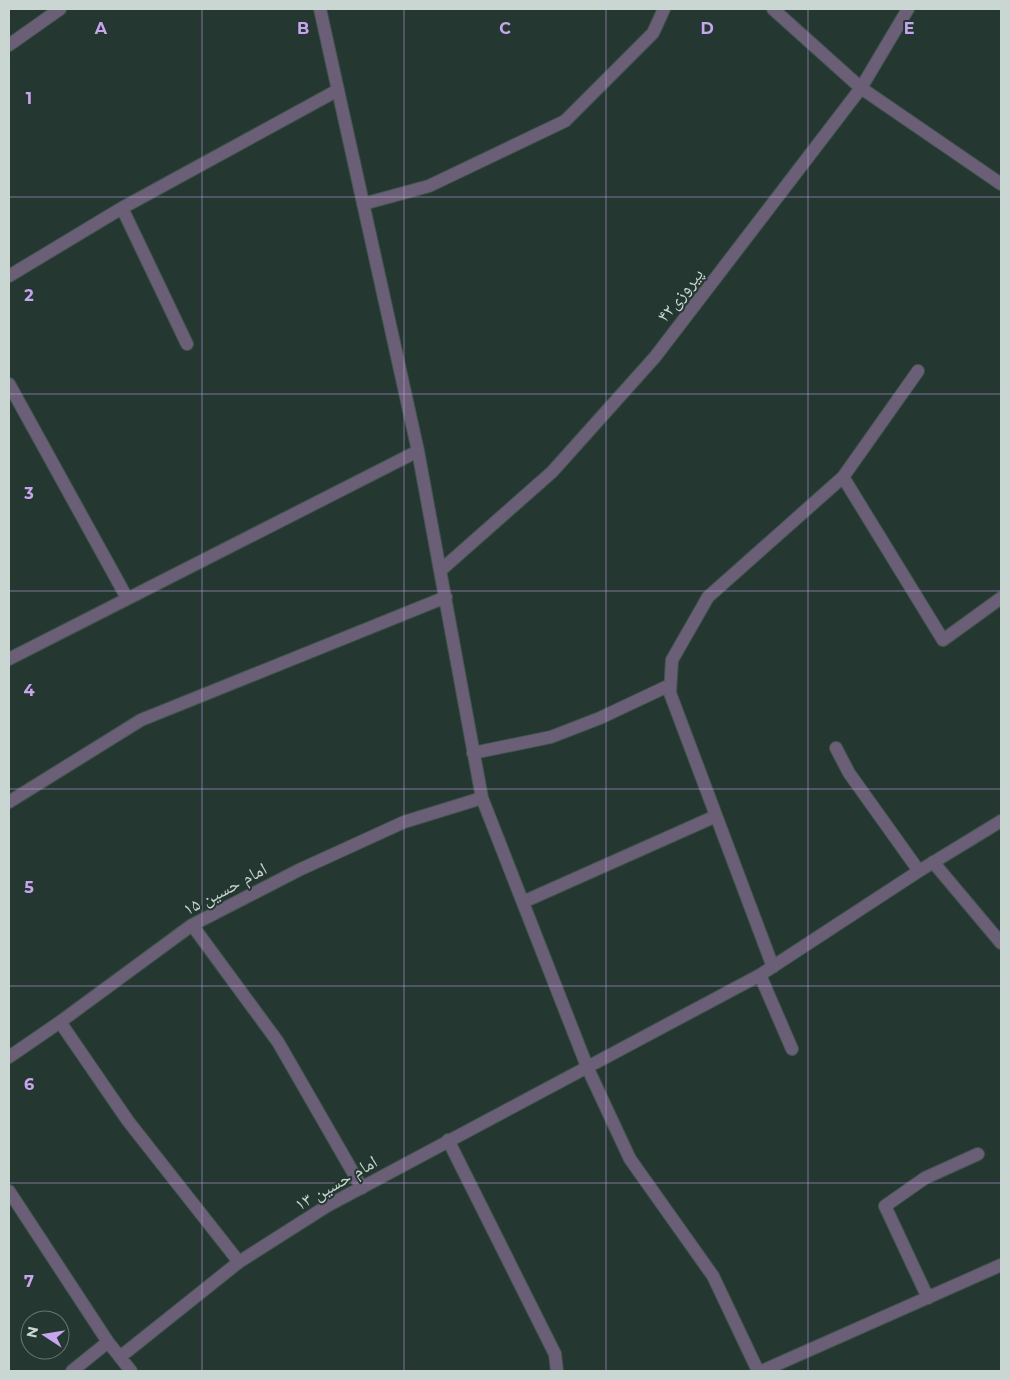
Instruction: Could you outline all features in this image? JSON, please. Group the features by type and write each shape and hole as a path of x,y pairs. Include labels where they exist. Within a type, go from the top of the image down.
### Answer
{"street":[{"path":"9,45 60,9"},
{"path":"320,9 418,451 482,798 588,1068 630,1159 713,1276 758,1371"},
{"path":"363,204 428,186 565,121 653,33 664,9"},
{"path":"773,9 861,88 1000,181"},
{"name":"پیروزی۴۲","path":"441,570 552,472 655,357 861,88 908,9"},
{"path":"9,276 122,208 338,90"},
{"path":"122,208 187,344"},
{"path":"773,967 670,693 672,660 708,597 843,477 918,370"},
{"path":"9,384 127,598"},
{"path":"9,659 418,451"},
{"path":"843,477 943,640 1001,598"},
{"path":"9,802 141,720 446,597"},
{"path":"473,753 551,737 600,718 670,684"},
{"path":"836,748 849,773 919,870"},
{"name":"امام حسین ۱۵","path":"9,1057 192,925 299,870 404,822 482,798"},
{"path":"522,902 716,816"},
{"name":"امام حسین ۱۳","path":"120,1357 238,1262 327,1206 760,975 919,870 1001,821"},
{"path":"933,862 1001,942"},
{"path":"192,925 278,1042 362,1188"},
{"path":"760,975 792,1049"},
{"path":"60,1022 128,1121 238,1262"},
{"path":"448,1140 555,1354 557,1371"},
{"path":"928,1298 885,1206 924,1178 978,1154"},
{"path":"9,1191 108,1342 131,1371"},
{"path":"762,1371 1001,1266"},
{"path":"72,1371 108,1342"}]}
